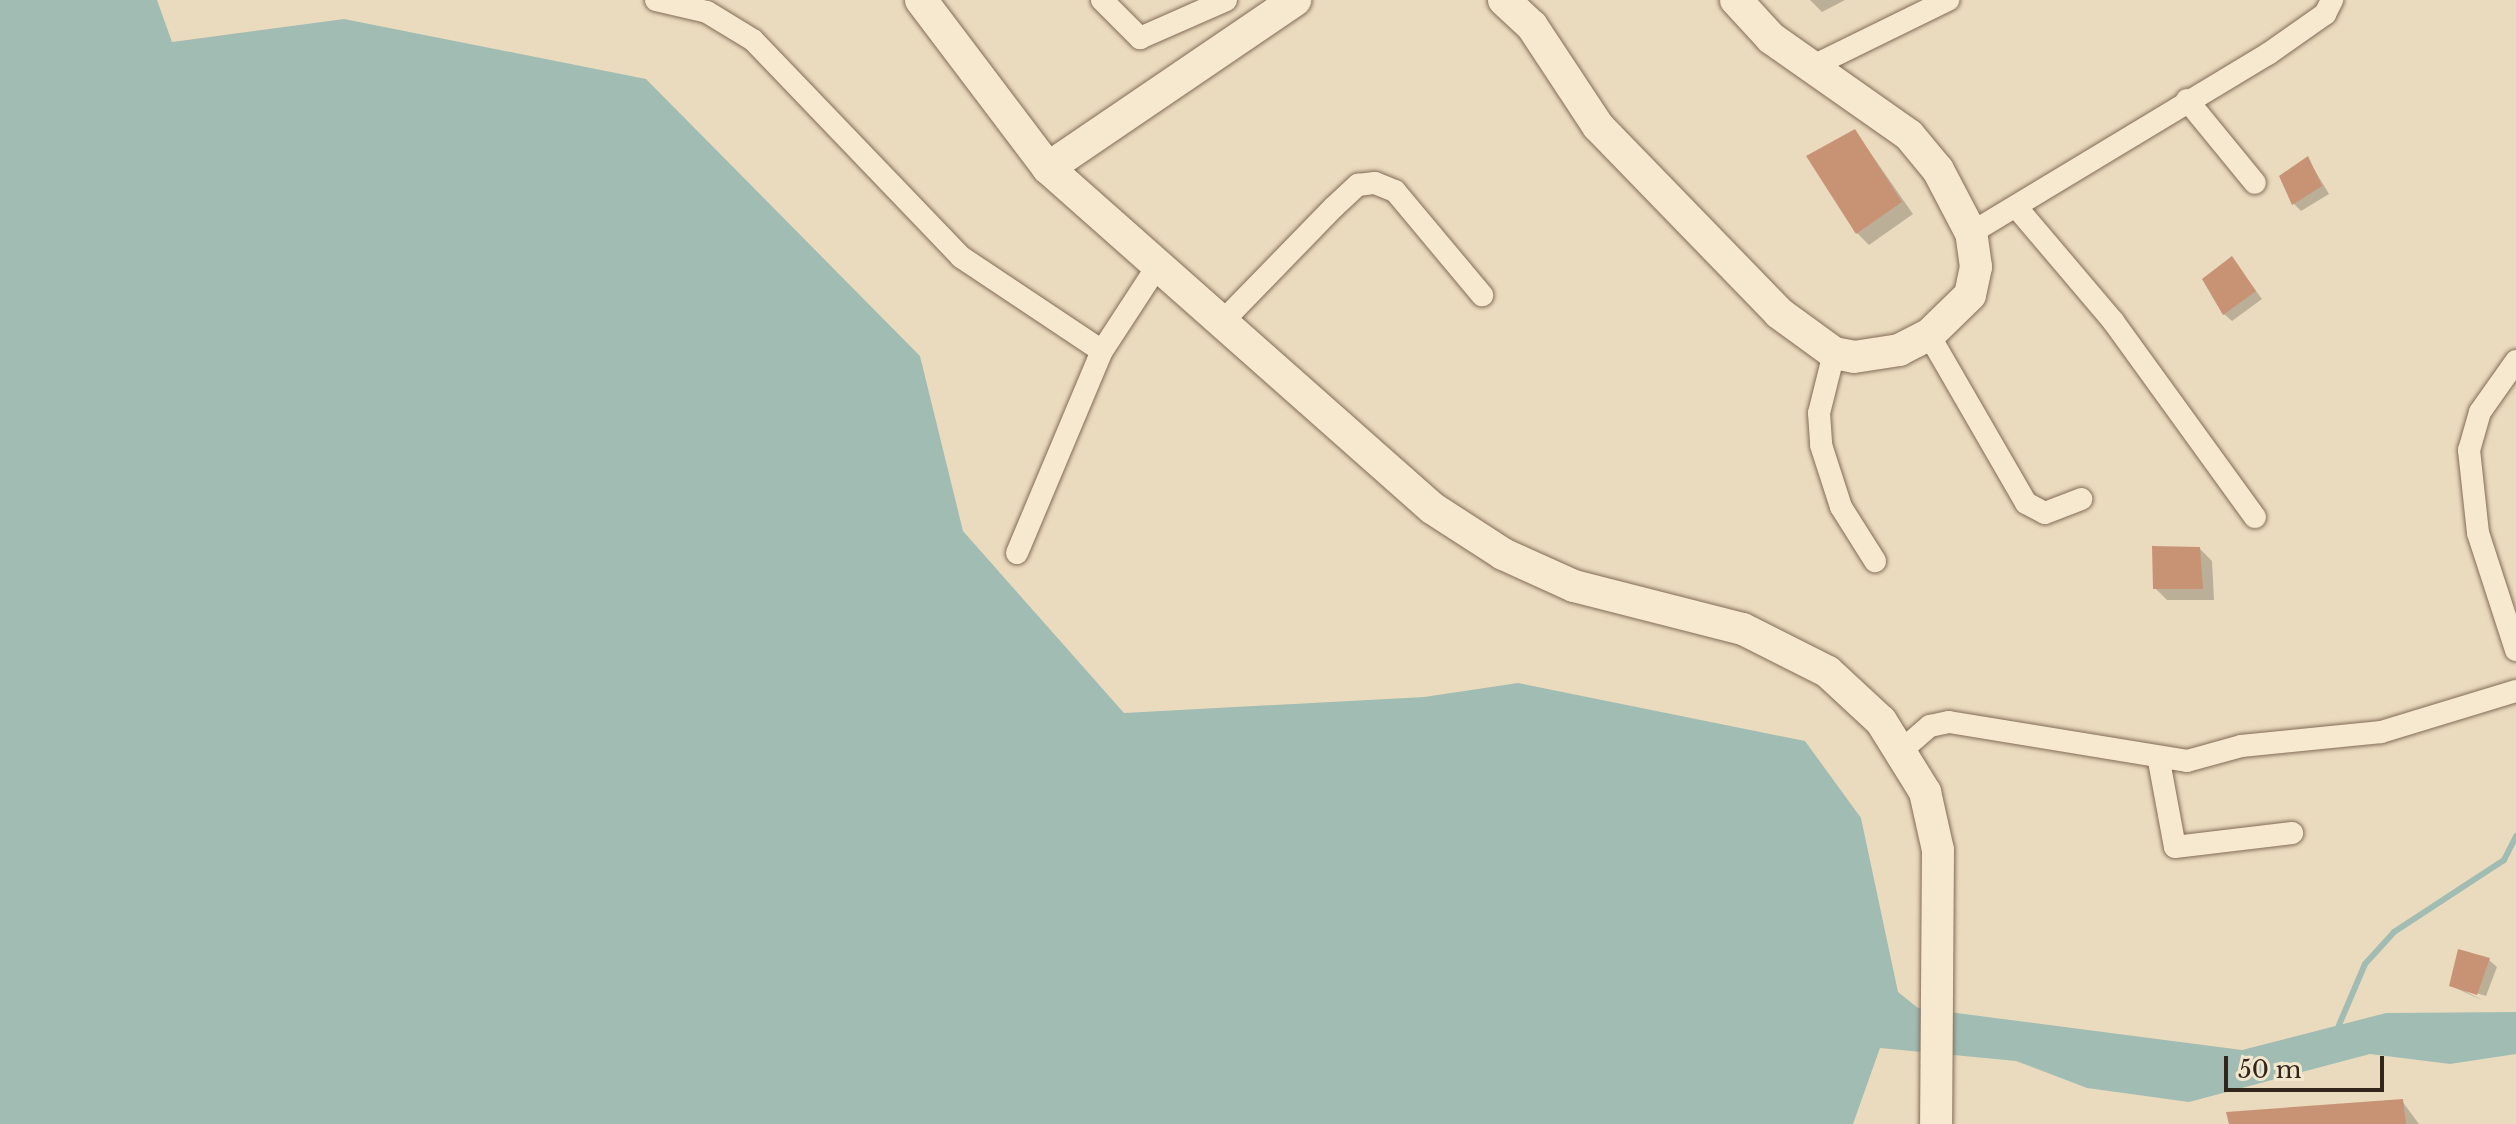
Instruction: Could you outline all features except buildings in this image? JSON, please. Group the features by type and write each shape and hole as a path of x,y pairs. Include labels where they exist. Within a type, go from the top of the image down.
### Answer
{"street":[{"path":"656,0 707,12 753,40 961,257 1102,351"},
{"path":"921,0 1048,168 1225,319 1432,508 1503,554 1574,586 1743,629 1828,672 1902,750 1925,792 1938,850 1936,1124"},
{"path":"1102,0 1140,38 1226,0"},
{"path":"1048,168 1295,0"},
{"path":"1504,0 1669,205 1779,313 1834,353 1899,350 1929,335 1970,295 1971,233 1938,170 1909,135 1811,67 1736,0"},
{"path":"1811,67 1948,0"},
{"path":"1971,233 2018,209 2187,100 2268,54 2325,14 2332,0"},
{"path":"2187,100 2255,183"},
{"path":"1225,319 1358,185 1375,183 1395,191 1482,295"},
{"path":"2018,209 2113,321 2255,517"},
{"path":"1017,553 1102,351 1160,262"},
{"path":"1929,335 2026,503 2045,513 2081,499"},
{"path":"1834,353 1819,413 1821,445 1841,507 1875,561"},
{"path":"2516,361 2480,412 2469,450 2478,533 2516,650"},
{"path":"1902,750 1930,726 1949,722 2159,761 2381,732 2516,691"},
{"path":"2159,761 2175,847 2292,833"}],"water":[{"path":"0,0 157,0 172,42 344,19 646,79 920,356 963,531 1124,713 1424,697 1518,683 1805,741 1861,818 1898,992 1918,1008 2242,1050 2386,1013 2516,1012 2516,1054 2450,1064 2370,1054 2189,1102 2087,1088 2016,1061 1880,1048 1853,1124 0,1124"}],"waterway":[{"path":"2339,1025 2365,964 2394,932 2504,860 2516,836"}]}
